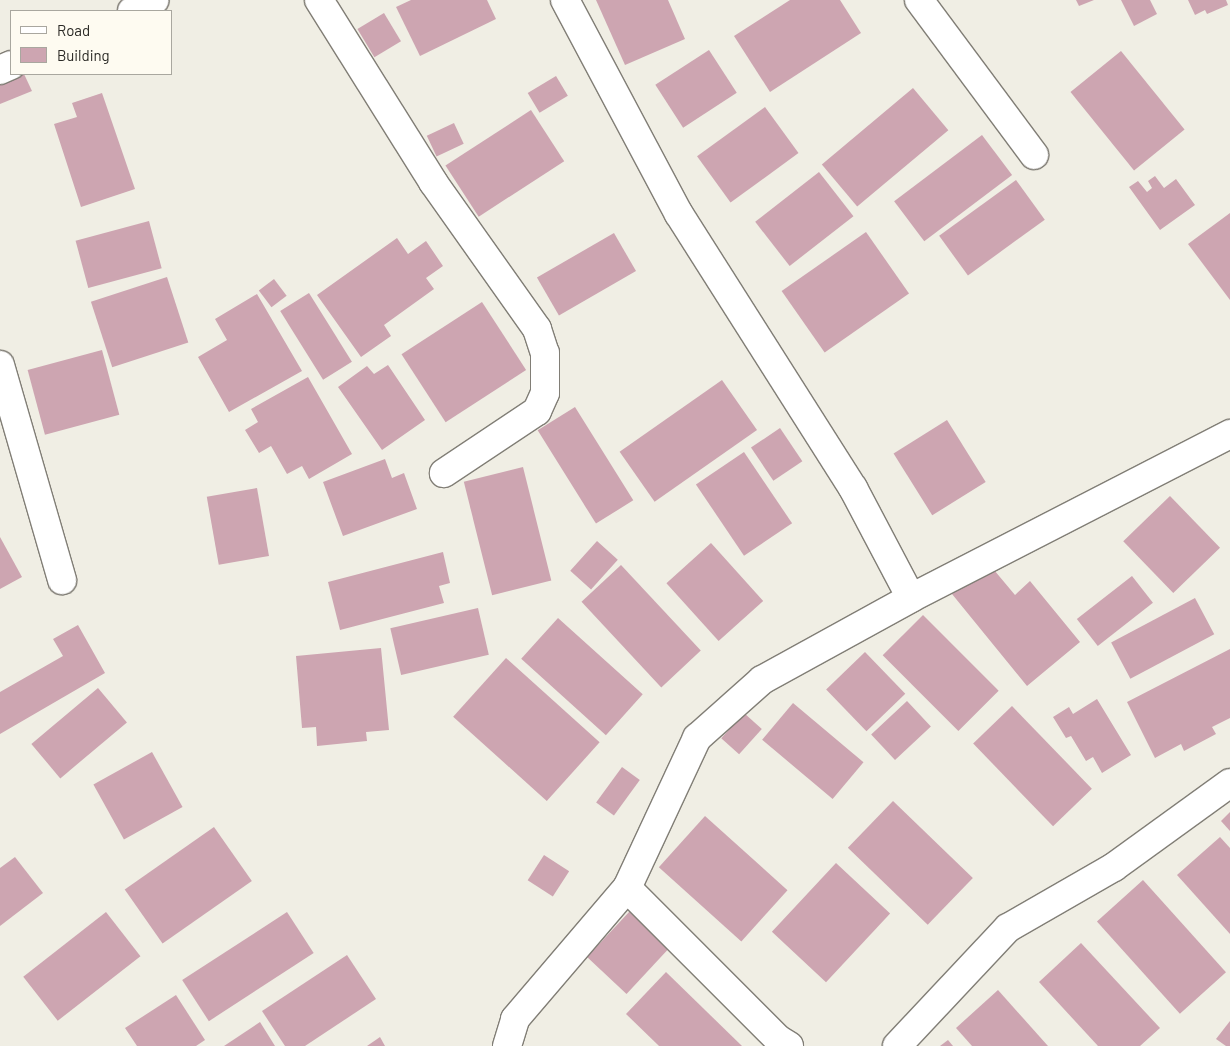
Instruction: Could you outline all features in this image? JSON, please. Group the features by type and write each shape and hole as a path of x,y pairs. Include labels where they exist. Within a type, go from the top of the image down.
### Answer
{"street":[{"path":"319,0 433,182 537,329 545,353 545,393 537,411 444,473"},
{"path":"564,0 679,214 853,488 911,598"},
{"path":"919,0 1034,154"},
{"path":"0,365 62,580"},
{"path":"507,1046 515,1018 627,888 698,738 762,680 911,598 1230,434"},
{"path":"897,1046 1008,928 1114,868 1230,783"},
{"path":"627,888 778,1039 790,1046"}],"building":[{"path":"411,0 487,0 496,19 420,56 396,7"},
{"path":"596,0 668,0 685,39 625,65"},
{"path":"790,0 840,0 861,33 770,92 734,36"},
{"path":"1076,0 1094,0 1079,6"},
{"path":"1121,0 1150,0 1157,14 1134,26"},
{"path":"1188,0 1226,0 1228,5 1207,14 1205,10 1195,15"},
{"path":"384,13 401,41 374,57 357,29"},
{"path":"709,50 737,93 683,128 655,85"},
{"path":"1121,51 1185,129 1134,170 1070,92"},
{"path":"24,75 32,91 0,104 0,76"},
{"path":"556,76 568,96 540,113 528,93"},
{"path":"913,88 948,130 857,207 822,164"},
{"path":"102,93 135,189 81,207 54,124 77,117 72,103"},
{"path":"765,107 799,153 731,202 697,156"},
{"path":"531,110 564,161 479,217 445,166"},
{"path":"454,123 464,144 437,157 427,136"},
{"path":"982,135 1012,175 924,241 894,201"},
{"path":"819,172 853,216 790,266 755,222"},
{"path":"1155,176 1164,188 1176,179 1195,205 1160,230 1129,187 1138,181 1147,192 1152,188 1148,181"},
{"path":"1016,180 1045,220 968,275 939,236"},
{"path":"1230,213 1230,300 1188,244"},
{"path":"149,221 162,268 88,288 76,241"},
{"path":"866,232 909,293 825,353 782,291"},
{"path":"614,233 636,271 559,316 537,278"},
{"path":"397,238 408,254 426,241 443,266 426,278 434,289 384,325 391,336 361,357 317,295"},
{"path":"167,277 188,343 112,367 91,302"},
{"path":"274,279 287,296 271,307 259,290"},
{"path":"309,293 352,362 323,380 280,311"},
{"path":"257,294 302,371 229,412 198,357 227,340 215,319"},
{"path":"482,302 526,370 446,422 401,354"},
{"path":"102,350 119,415 45,435 28,370"},
{"path":"388,365 425,420 382,450 338,387 367,366 374,374"},
{"path":"308,377 352,454 309,479 302,466 287,474 271,446 259,453 245,430 258,422 251,409"},
{"path":"722,380 757,430 655,502 620,452"},
{"path":"575,407 633,500 596,524 538,430"},
{"path":"947,420 986,482 932,515 894,453"},
{"path":"780,428 802,461 773,481 751,448"},
{"path":"744,452 792,523 744,556 696,484"},
{"path":"385,459 392,478 404,473 417,509 343,536 323,482"},
{"path":"523,467 551,581 492,595 464,482"},
{"path":"257,488 269,556 219,565 207,497"},
{"path":"1170,496 1220,548 1173,593 1123,541"},
{"path":"0,537 22,577 0,589"},
{"path":"597,541 618,560 591,589 570,571"},
{"path":"711,543 763,601 719,641 666,583"},
{"path":"443,552 450,583 439,586 444,603 340,630 328,582"},
{"path":"989,564 1015,595 1030,581 1080,642 1027,686 952,594"},
{"path":"621,565 701,651 661,687 582,602"},
{"path":"1132,576 1153,603 1098,646 1077,619"},
{"path":"1195,598 1214,634 1130,679 1111,643"},
{"path":"478,608 489,655 401,675 390,628"},
{"path":"923,615 999,691 958,731 883,655"},
{"path":"558,618 643,694 606,735 521,659"},
{"path":"78,625 105,673 0,734 0,692 63,656 53,639"},
{"path":"381,648 389,730 366,732 367,741 317,746 316,727 302,728 296,656"},
{"path":"1230,649 1230,718 1212,727 1216,734 1184,751 1181,744 1155,758 1127,702"},
{"path":"865,652 905,694 866,731 826,690"},
{"path":"506,658 600,742 547,801 453,717"},
{"path":"98,688 127,722 60,778 31,744"},
{"path":"1097,699 1131,755 1102,773 1093,757 1086,761 1071,736 1066,738 1053,717 1069,707 1073,714"},
{"path":"907,701 931,727 895,760 871,734"},
{"path":"793,703 863,762 833,799 762,740"},
{"path":"1012,706 1092,789 1053,826 973,744"},
{"path":"744,713 762,729 739,754 721,738"},
{"path":"152,752 183,807 124,840 93,784"},
{"path":"622,767 640,780 614,816 596,803"},
{"path":"893,801 973,878 928,925 848,848"},
{"path":"1230,812 1230,831 1221,821"},
{"path":"705,816 787,890 741,942 659,867"},
{"path":"214,827 252,881 163,944 125,890"},
{"path":"1220,837 1230,848 1230,934 1177,875"},
{"path":"544,855 569,871 553,896 528,880"},
{"path":"15,857 43,893 0,926 0,868"},
{"path":"836,863 890,913 826,982 772,932"},
{"path":"1143,880 1226,972 1180,1014 1097,921"},
{"path":"630,911 669,948 627,994 587,957"},
{"path":"106,912 140,956 58,1021 23,977"},
{"path":"287,912 314,953 209,1021 182,980"},
{"path":"1081,943 1160,1028 1140,1046 1098,1046 1039,982"},
{"path":"347,955 376,999 305,1046 285,1046 262,1011"},
{"path":"666,972 742,1046 659,1046 626,1014"},
{"path":"998,990 1048,1046 972,1046 956,1028"},
{"path":"176,995 205,1040 196,1046 137,1046 125,1028"},
{"path":"1230,1021 1230,1046 1226,1046 1216,1039"},
{"path":"260,1022 275,1046 224,1046"},
{"path":"380,1037 385,1046 367,1046"},
{"path":"948,1040 953,1046 940,1046"}]}
